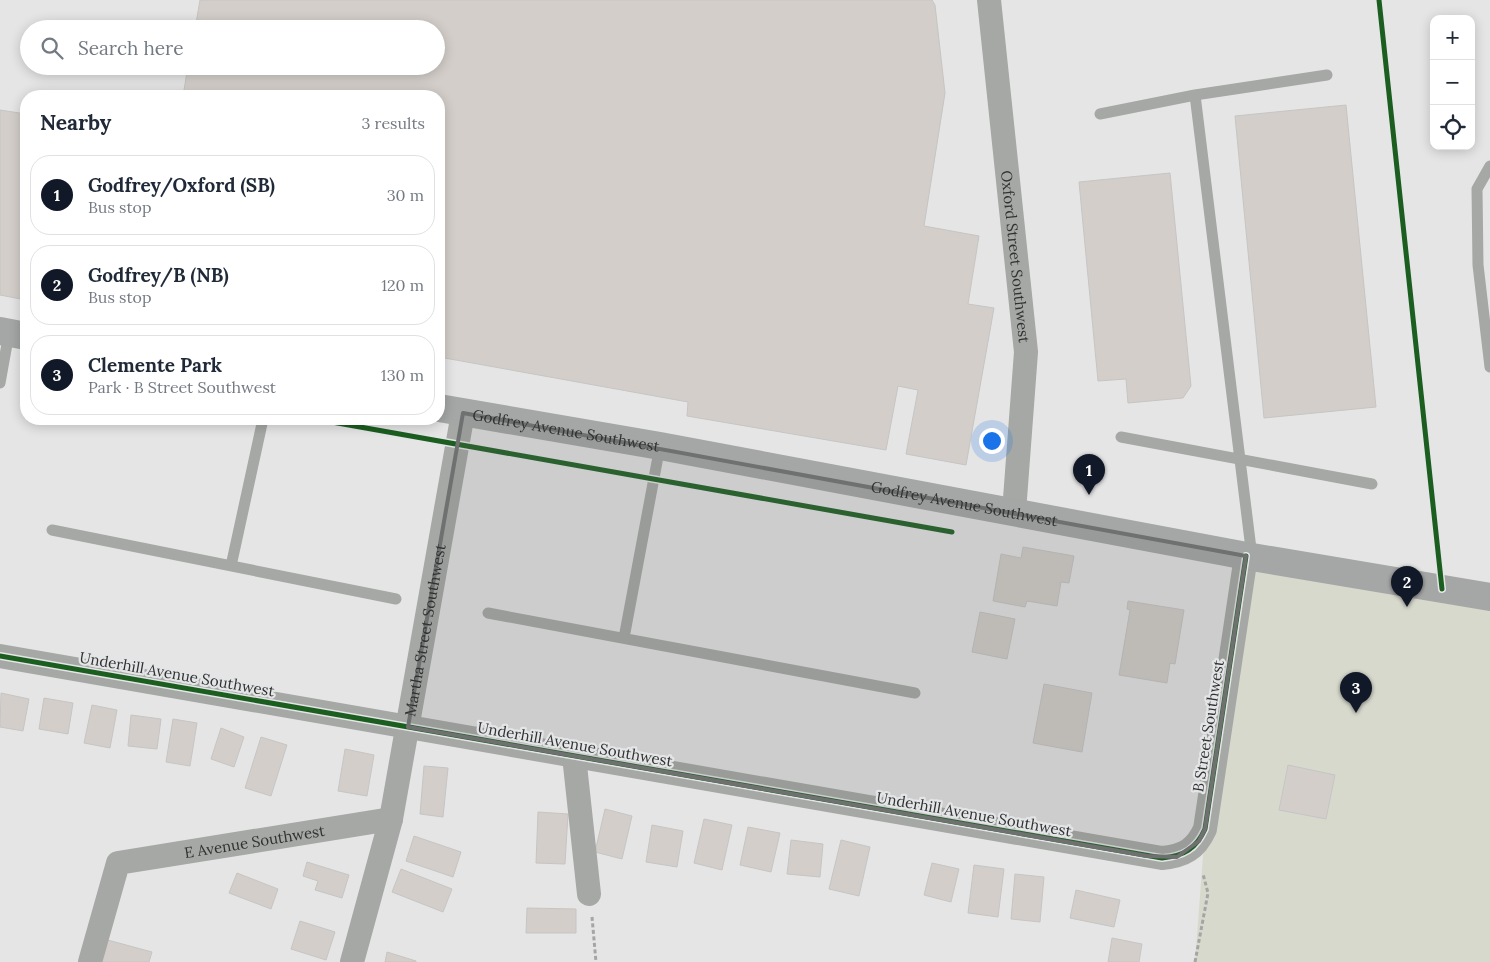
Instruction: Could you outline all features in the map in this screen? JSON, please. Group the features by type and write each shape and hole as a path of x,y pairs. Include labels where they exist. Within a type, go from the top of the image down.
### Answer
{"main road":[{"name":"Godfrey Avenue Southwest","path":"451,410 660,446 1249,556 1490,597"}],"street":[{"name":"Oxford Street Southwest","path":"989,0 1026,352 1014,512"},
{"name":"Martha Street Southwest","path":"352,962 390,820 408,727 451,410"},
{"name":"B Street Southwest","path":"1147,856 1177,857 1188,851 1199,841 1205,829 1249,556"},
{"name":"Underhill Avenue Southwest","path":"0,656 1147,856"},
{"path":"574,756 589,894"},
{"name":"E Avenue Southwest","path":"90,962 118,863 390,820"}],"lane":[{"path":"1100,114 1195,95 1327,75"},
{"path":"1195,95 1240,460 1249,556"},
{"path":"1490,166 1478,189 1478,264 1490,367"},
{"path":"0,383 12,333"},
{"path":"230,566 262,425"},
{"path":"1121,437 1372,484"},
{"path":"624,638 660,446"},
{"path":"52,530 396,599"},
{"path":"488,613 915,693"}],"path":[{"path":"1195,962 1208,893 1203,874"},
{"path":"589,894 596,962"}],"highlighted area":[{"path":"463,413 1246,556 1205,829 1199,841 1177,857 1147,856 408,727"}],"shaded area":[{"path":"1246,556 1490,597 1490,962 1195,962 1205,829"}],"building":[{"path":"200,0 932,0 935,5 945,93 924,226 979,236 968,304 994,308 966,465 906,454 918,390 898,386 886,450 687,416 688,402 445,358 445,90 184,90 186,75 445,75 445,20 197,20"},
{"path":"1346,105 1376,407 1264,418 1235,116"},
{"path":"0,110 20,113 20,299 0,295"},
{"path":"1170,173 1191,386 1183,398 1128,403 1126,379 1098,381 1079,182"},
{"path":"1023,547 1074,556 1069,583 1061,582 1057,606 1027,601 1025,607 993,601 1001,554 1021,558"},
{"path":"1128,601 1184,610 1175,664 1170,663 1167,683 1119,675 1130,610 1127,609"},
{"path":"980,612 1015,619 1007,659 972,652"},
{"path":"1044,684 1092,693 1082,752 1033,743"},
{"path":"1,693 29,699 23,731 0,727"},
{"path":"44,698 73,703 68,734 39,729"},
{"path":"92,705 117,710 110,748 84,743"},
{"path":"131,715 161,719 157,749 128,746"},
{"path":"173,719 197,723 190,766 166,762"},
{"path":"221,728 244,737 234,767 211,759"},
{"path":"261,737 287,745 271,796 245,788"},
{"path":"345,749 374,755 367,796 338,791"},
{"path":"1288,765 1335,775 1326,819 1279,810"},
{"path":"424,766 448,768 443,817 420,814"},
{"path":"605,809 632,816 622,859 595,852"},
{"path":"538,812 568,814 565,864 536,863"},
{"path":"704,819 732,825 722,870 694,863"},
{"path":"652,825 683,831 677,867 646,862"},
{"path":"748,827 780,833 771,872 740,865"},
{"path":"414,836 461,852 453,877 406,861"},
{"path":"791,840 823,844 820,877 787,874"},
{"path":"841,840 870,847 859,896 829,889"},
{"path":"307,862 349,875 342,898 315,890 318,881 303,876"},
{"path":"932,863 959,869 951,902 924,895"},
{"path":"974,865 1004,869 998,917 968,913"},
{"path":"401,869 452,889 443,912 392,892"},
{"path":"237,873 278,889 271,909 229,893"},
{"path":"1015,874 1044,877 1040,922 1011,919"},
{"path":"1076,890 1120,900 1114,927 1070,918"},
{"path":"527,908 576,909 576,933 526,933"},
{"path":"300,921 335,932 326,960 291,949"},
{"path":"1112,938 1142,944 1139,962 1108,962"},
{"path":"104,939 152,952 149,962 98,962"},
{"path":"387,952 416,961 416,962 385,962"}],"cycle path":[{"path":"1379,0 1442,589"},
{"path":"349,425 952,532"},
{"path":"0,656 1162,858 1177,855 1188,850 1198,842 1205,829 1246,556"}],"place":[{"name":"Godfrey/Oxford (SB)","path":"1089,495"},
{"name":"Godfrey/B (NB)","path":"1407,607"},
{"name":"Clemente Park","path":"1356,713"}]}
